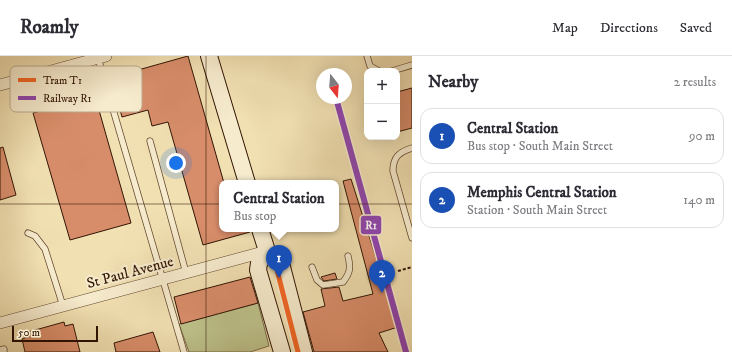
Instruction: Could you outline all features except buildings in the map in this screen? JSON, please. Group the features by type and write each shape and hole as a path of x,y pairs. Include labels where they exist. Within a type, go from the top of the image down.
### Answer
{"main road":[{"path":"209,56 246,180"},
{"path":"261,232 267,251 281,263 304,352"},
{"path":"267,251 259,263 258,270 282,352"}],"street":[{"path":"69,66 102,57"},
{"path":"0,85 10,82"},
{"name":"St Paul Avenue","path":"0,322 267,251"}],"lane":[{"path":"367,56 370,66 374,68"},
{"path":"400,69 412,65"},
{"path":"117,112 184,352"},
{"path":"150,141 186,273"},
{"path":"412,148 403,150 396,156 393,164 393,171 412,238"},
{"path":"28,233 35,236 45,248 63,306"},
{"path":"312,266 317,280 323,285 343,282 349,274 350,266 348,256"},
{"path":"0,350 4,350 4,352"}],"path":[{"path":"398,271 412,267"}],"green space":[{"path":"258,303 269,346 250,352 189,352 179,324"}],"tram line":[{"path":"277,270 298,352"},
{"name":"T1","path":"277,270 298,352"}],"rail line":[{"name":"R1","path":"338,104 406,352"}],"place":[{"name":"Central Station","path":"279,278"},
{"name":"Memphis Central Station","path":"382,293"}]}
